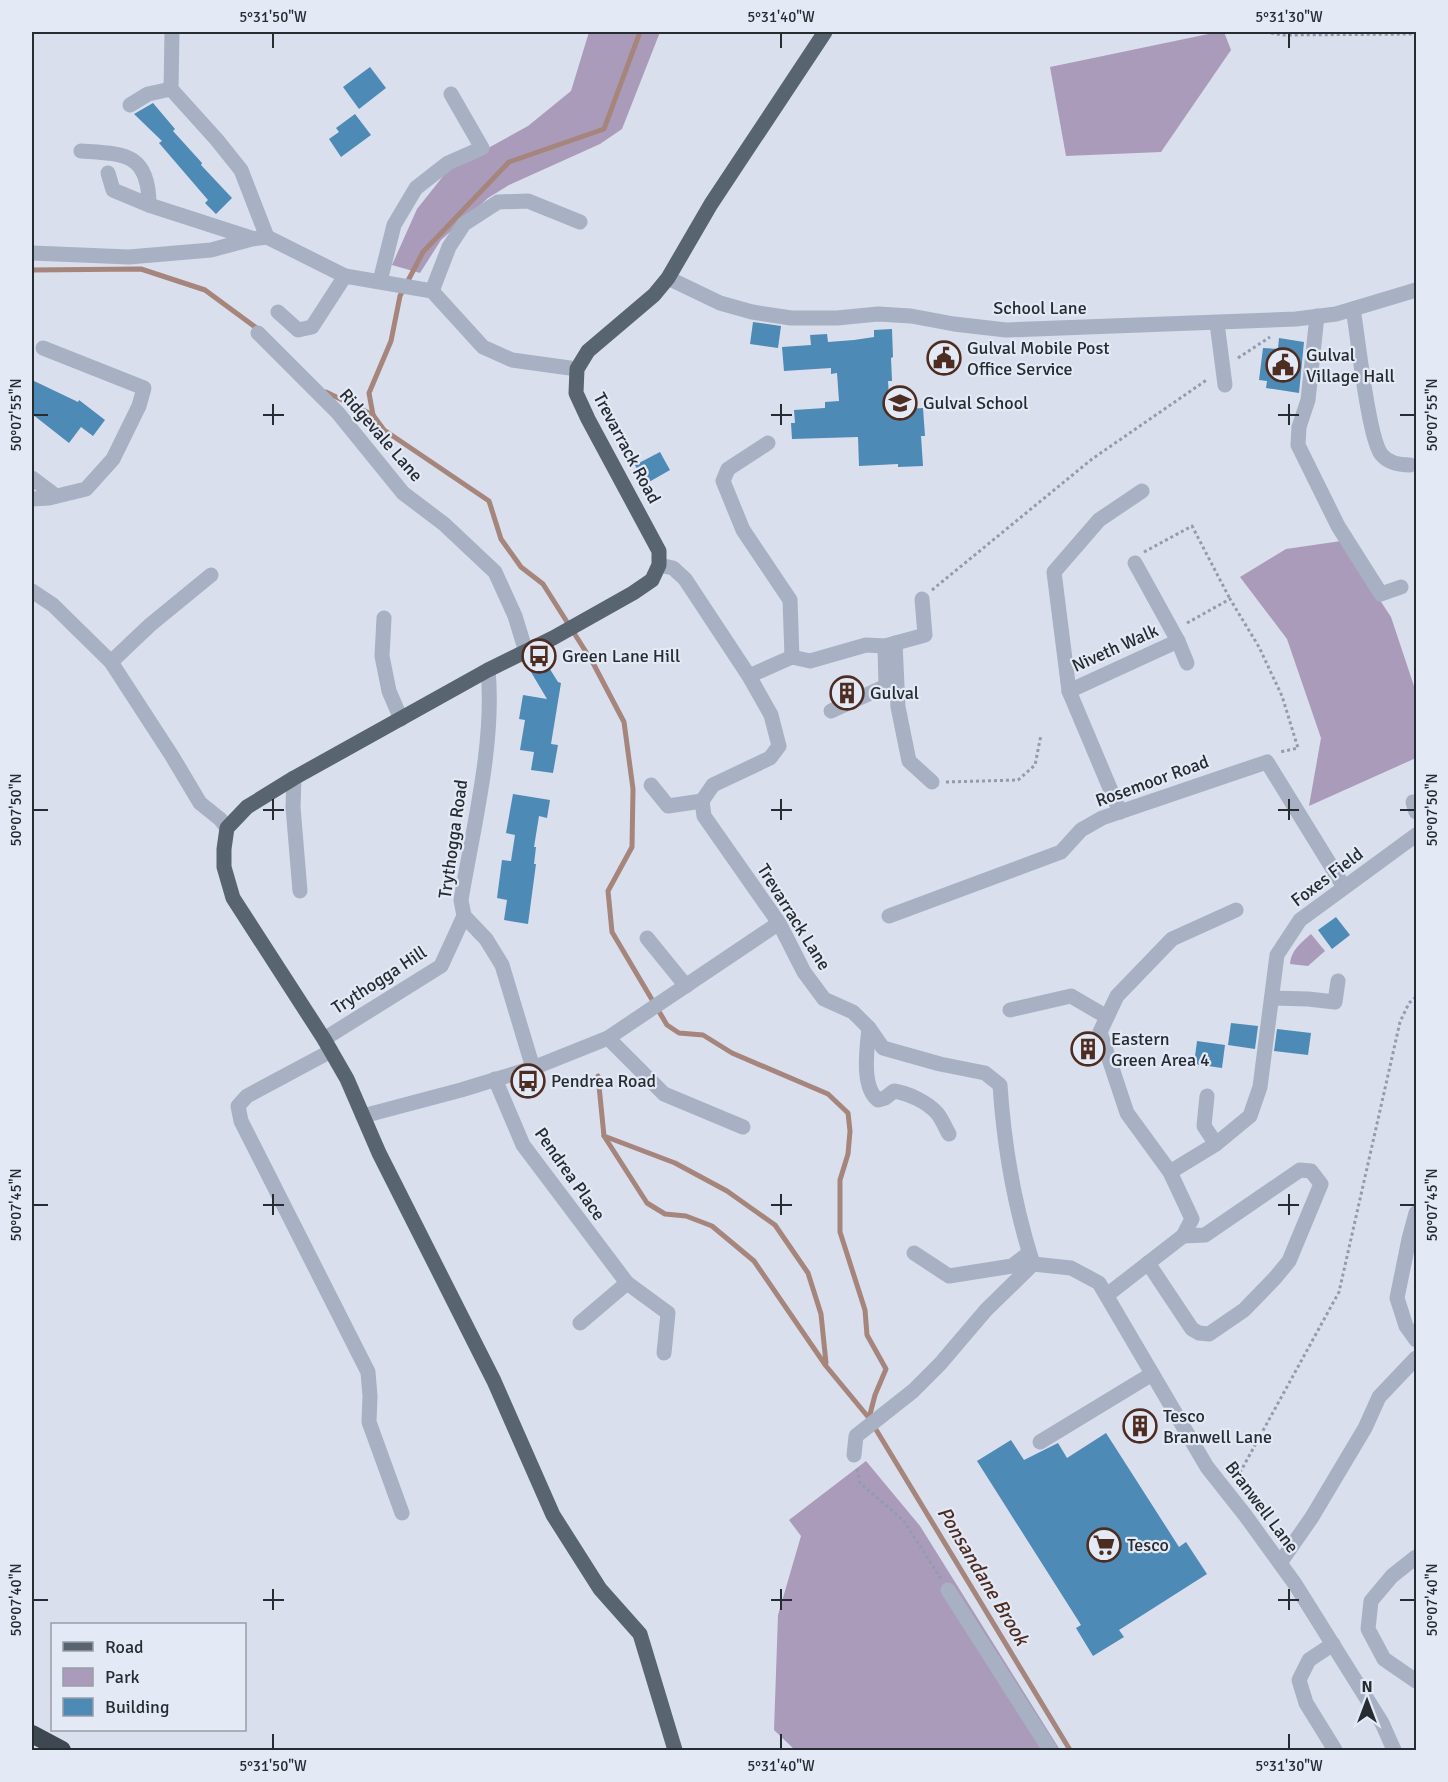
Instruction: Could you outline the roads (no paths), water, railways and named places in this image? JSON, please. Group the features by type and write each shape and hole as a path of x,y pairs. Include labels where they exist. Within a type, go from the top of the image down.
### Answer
{"highway":[{"path":"32,1734 62,1750"}],"main road":[{"path":"577,369 588,351 654,295 668,278 711,204 825,32"},
{"name":"Trevarrack Road","path":"577,369 576,393 659,551 659,565"},
{"path":"659,565 652,579 633,593 401,718 247,807 227,828 224,867 233,898 328,1045 347,1079 379,1153 494,1381 553,1515 600,1589 640,1634 675,1750"}],"street":[{"path":"172,32 171,89 241,170 260,238"},
{"path":"130,105 148,94 171,89"},
{"path":"380,281 394,225 416,188 448,163 482,148 451,94"},
{"path":"81,151 124,155 136,163 146,181 149,205"},
{"path":"108,173 113,190 149,205 260,238 345,276 428,290 483,347 512,360 577,369"},
{"path":"428,290 449,247 464,224 498,202 528,201 580,222"},
{"path":"32,253 129,257 211,250 260,238"},
{"path":"278,312 298,330 312,327 345,276"},
{"name":"School Lane","path":"668,278 720,303 752,312 791,318 837,318 878,314 911,316 1006,330 1296,319 1353,309 1416,290"},
{"path":"1353,309 1371,419 1379,450 1383,456 1394,463 1410,465"},
{"path":"1317,316 1308,400 1299,427 1298,445 1338,526 1381,594 1401,587"},
{"path":"1217,323 1225,385"},
{"name":"Ridgevale Lane","path":"258,333 338,413 404,493 444,524 495,572 515,616 526,652"},
{"path":"32,499 86,489 114,459 139,406 144,388 43,348"},
{"path":"768,443 728,470 723,481 743,530 790,600 792,657"},
{"path":"32,478 56,496"},
{"path":"1120,812 1069,691 1054,572 1099,520 1142,491"},
{"name":"Niveth Walk","path":"1135,564 1175,636 1187,663"},
{"path":"651,785 668,806 702,801 713,785 770,758 779,746 771,715 749,676 685,579 673,568 659,565"},
{"path":"111,662 150,625 211,575"},
{"path":"32,591 53,604 111,662 200,803 220,819 227,828"},
{"path":"749,676 792,657 810,661 866,645 890,645 925,635 922,598"},
{"path":"384,618 382,656 389,691 401,718"},
{"name":"Niveth Walk","path":"1069,691 1175,636"},
{"path":"831,711 886,686 890,645"},
{"path":"890,645 898,708 909,761 932,782"},
{"name":"Trythogga Road","path":"488,670 490,701 483,766 461,900 464,916 486,939 502,965 533,1068"},
{"name":"Rosemoor Road","path":"889,916 1061,852 1081,830 1102,818 1267,762 1344,887"},
{"path":"294,778 293,807 300,891"},
{"name":"Trevarrack Lane","path":"702,801 704,816 779,923 804,972 825,999 853,1012 883,1048 940,1064 985,1073 1000,1085 1012,1189 1031,1258"},
{"name":"Foxes Field","path":"1170,1172 1216,1144 1250,1116 1260,1087 1277,955 1300,920 1416,835"},
{"path":"1107,1295 1183,1236 1192,1219 1170,1172 1127,1113 1100,1032 1117,996 1172,939 1236,910"},
{"name":"Trythogga Hill","path":"402,1513 369,1422 368,1372 241,1121 238,1106 247,1096 328,1045 441,966 464,916"},
{"path":"363,1116 533,1068 608,1038 779,923"},
{"path":"647,938 686,986"},
{"path":"1272,998 1335,1002 1338,981"},
{"path":"1010,1010 1071,996 1107,1017"},
{"path":"868,1028 868,1087 873,1096 878,1100 885,1098 894,1090 904,1093 930,1106 939,1114 949,1134"},
{"path":"608,1038 664,1094 744,1127"},
{"name":"Pendrea Place","path":"495,1080 523,1145 627,1283 668,1313 664,1353"},
{"path":"1207,1096 1204,1126 1216,1144"},
{"path":"1148,1263 1192,1329 1199,1334 1209,1334 1244,1310 1289,1261 1321,1184 1311,1171 1300,1170 1206,1235 1183,1236"},
{"path":"1416,1213 1396,1298 1406,1326 1416,1340"},
{"path":"914,1253 949,1276 1012,1266 1031,1258"},
{"path":"854,1455 856,1436 913,1391 940,1364 1031,1258"},
{"name":"Branwell Lane","path":"1031,1258 1071,1268 1099,1283 1207,1467 1280,1563 1382,1722 1394,1750"},
{"path":"580,1323 627,1283"},
{"path":"1280,1563 1312,1517 1365,1428 1379,1397 1416,1358"},
{"path":"1040,1442 1152,1374"},
{"path":"1416,1557 1392,1576 1371,1601 1368,1629 1384,1659 1416,1681"},
{"path":"948,1590 1050,1750"},
{"path":"1333,1644 1309,1660 1299,1680 1306,1703 1335,1750"}],"waterway":[{"name":"Ponsandane Brook","path":"640,32 604,129 509,162 423,252 400,296 391,341 369,393 373,415 384,430 489,501 501,539 521,567 543,584 593,663 624,722 633,789 632,847 608,891 612,932 667,1025 679,1033 703,1035 732,1053 828,1094 848,1113 850,1131 848,1154 840,1180 840,1232 865,1310 867,1335 886,1369 875,1395 869,1418"},
{"path":"32,270 141,269 205,290 258,329"},
{"path":"326,392 373,415"},
{"name":"Ponsandane Brook","path":"598,1076 604,1136 675,1163 727,1191 775,1225 808,1273 821,1314 826,1363"},
{"name":"Ponsandane Brook","path":"604,1136 647,1203 665,1214 686,1216 712,1226 754,1261 826,1366 869,1418 1070,1750"}],"place":[{"name":"Gulval Mobile Post Office Service","path":"944,358"},
{"name":"Gulval Village Hall","path":"1283,365"},
{"name":"Gulval School","path":"900,403"},
{"name":"Green Lane Hill","path":"539,656"},
{"name":"Gulval","path":"847,693"},
{"name":"Eastern Green Area 4","path":"1088,1049"},
{"name":"Pendrea Road","path":"528,1081"},
{"name":"Tesco Branwell Lane","path":"1140,1426"},
{"name":"Tesco","path":"1104,1545"}]}
